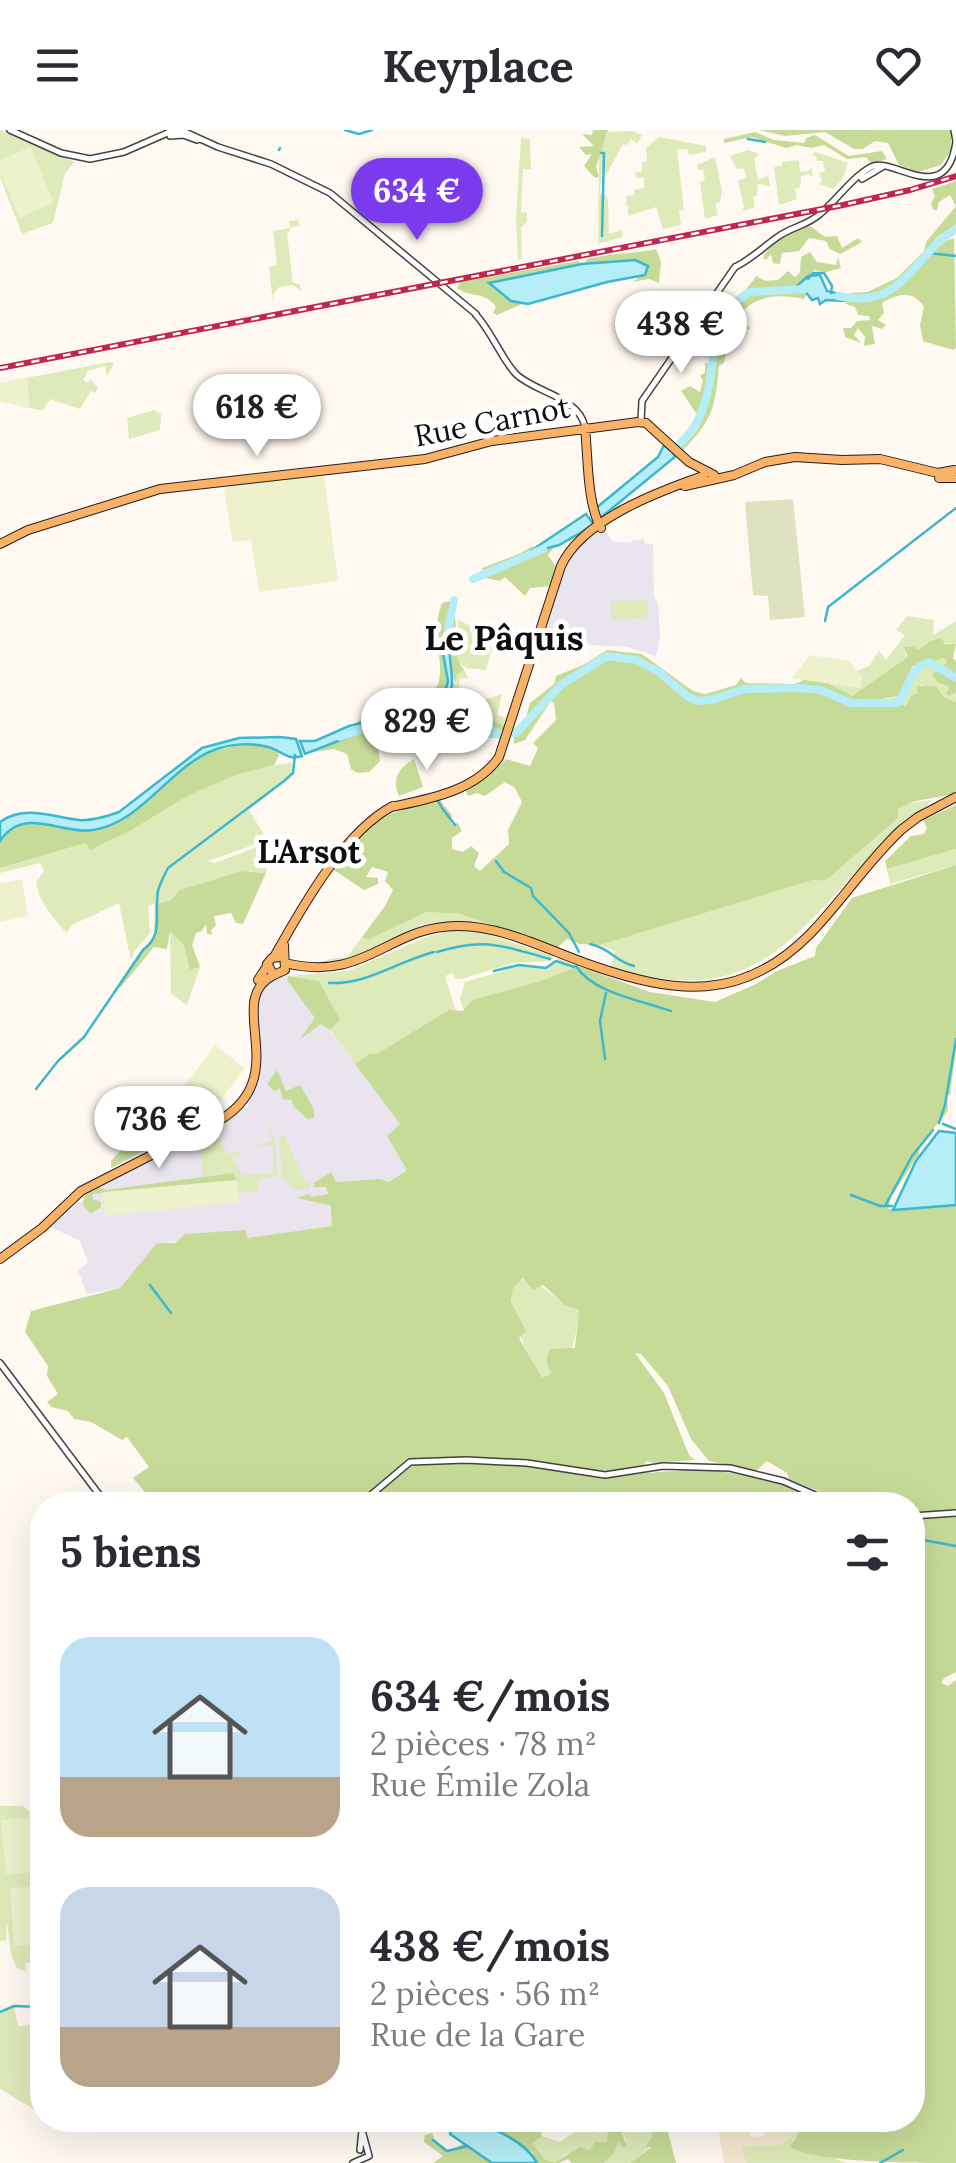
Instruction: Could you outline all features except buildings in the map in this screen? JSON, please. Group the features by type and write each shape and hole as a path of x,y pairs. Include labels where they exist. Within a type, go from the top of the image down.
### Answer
{"main road":[{"name":"Rue Carnot","path":"0,544 51,523 160,489 435,457 495,440 641,422"},
{"path":"641,422 703,473 744,470"},
{"path":"585,427 592,511 600,526"},
{"path":"572,430 583,433 586,444"},
{"path":"662,492 795,457 894,460 938,473 955,473"},
{"path":"692,485 703,473"},
{"path":"0,1259 42,1228 81,1191 234,1111 252,1088 258,1056 253,1000 260,984 280,965 290,927 365,824 422,794 478,778 495,764 511,725 560,566 571,548 579,538 637,504 703,473"},
{"path":"202,1129 232,1108 248,1086 254,1059 249,998 267,966 348,965 424,930 464,926 496,932 647,983 679,988 723,984 759,971 797,946 901,830 956,797"}],"street":[{"path":"10,130 84,159 124,152 180,134 272,164 319,186 476,314 516,374 576,409 585,427"},
{"path":"641,422 642,401 735,267 784,232 814,220 870,170 890,166 913,177 931,176 949,161 956,141 954,130"},
{"path":"834,202 870,170"},
{"path":"0,1363 97,1492"},
{"path":"374,1492 410,1462 493,1460 605,1475 663,1466 730,1468 809,1492"},
{"path":"925,1515 956,1513"},
{"path":"352,2163 362,2153 363,2132"}],"shaded area":[{"path":"604,528 612,541 631,543 644,539 645,544 653,544 654,597 658,603 660,636 656,656 628,647 591,645 565,638 546,627 563,565"},
{"path":"288,976 401,1124 387,1136 408,1170 389,1182 336,1182 326,1187 332,1226 246,1238 246,1231 157,1244 120,1288 87,1294 78,1271 88,1262 80,1241 50,1227 95,1190 247,1108 260,1067 256,993 271,979"},
{"path":"719,2132 750,2132 751,2137 764,2136 764,2132 796,2132 781,2145 742,2147 746,2163 724,2163"}],"green space":[{"path":"0,130 75,162 65,173 53,223 22,234 0,177"},
{"path":"593,130 608,130 596,167 599,177 595,178 584,166 592,154 586,155 579,147 594,146 582,134 592,135"},
{"path":"759,130 951,130 951,150 941,165 918,172 899,165 888,143 875,141 863,149 854,149 825,132 785,136"},
{"path":"632,131 642,135 637,144 631,139 623,144 608,172 601,174 600,194 608,200 609,234 623,230 622,237 598,244 599,156 608,132"},
{"path":"755,132 774,140 804,143 815,135 849,156 882,151 887,159 871,164 866,157 847,159 824,145 786,148 752,137 724,143 724,139"},
{"path":"659,137 706,146 706,152 689,155 687,149 677,149 684,210 679,211 681,225 663,229 656,207 628,216 628,206 624,204 626,196 644,188 644,178 636,178 635,172 642,172 642,162 647,161 646,148"},
{"path":"521,138 530,139 531,169 523,169 521,213 527,212 527,221 521,228 522,259 518,260 516,217"},
{"path":"31,147 54,203 19,218 0,172 0,160"},
{"path":"748,150 760,154 754,158 758,180 768,176 770,186 758,184 757,195 753,197 755,207 742,212 738,180 746,178 744,168 737,169 730,156"},
{"path":"816,152 848,163 842,180 833,189 819,184 819,173 825,171 823,161 811,155"},
{"path":"715,157 722,191 720,202 715,204 718,215 705,219 700,182 705,180 697,165"},
{"path":"807,159 799,160 800,172 811,167 813,177 801,176 800,187 795,189 797,199 779,205 774,167 782,166 782,162"},
{"path":"956,181 956,206 950,195 933,210 932,189"},
{"path":"956,206 956,224 934,240 898,281 877,294 851,298 860,302 886,297 942,242 954,238 956,348 923,341 920,325 924,307 915,298 904,295 882,303 884,313 878,320 886,325 882,329 872,326 875,344 864,346 865,337 858,328 854,335 861,343 845,337 843,328 870,320 846,304 849,293 867,292 897,278 924,251 926,242"},
{"path":"298,220 300,226 292,227 287,234 293,283 299,284 302,292 293,285 279,287 273,303 269,267 277,265 273,231 290,228 289,221"},
{"path":"810,226 825,237 837,236 842,248 858,238 862,242 840,254 830,249 826,241 809,238 799,251 782,253 780,264 773,263 771,254 766,260 763,258 776,242"},
{"path":"656,249 661,262 659,283 649,279 632,282 638,278 635,260 584,265 587,259 596,257"},
{"path":"810,252 817,262 836,265 838,257 841,268 814,270 798,290 807,293 804,299 776,296 751,304 738,318 748,330 735,318 726,318 731,304 756,276 766,281 778,280 788,271 795,277 800,272 801,257"},
{"path":"578,261 582,264 490,286 522,304 497,315 493,313 496,307 492,302 457,288 460,282"},
{"path":"723,350 726,354 719,366 711,413 682,451 681,446 693,435 704,415 706,392 700,412 696,413 681,391 690,386 700,392 705,363 714,365 717,352"},
{"path":"114,364 107,376 105,366 88,371 83,380 88,383 90,379 98,388 95,393 91,391 80,409 50,399 43,410 0,401 0,383"},
{"path":"28,378 29,407 0,401 0,383"},
{"path":"154,410 161,414 160,430 129,439 127,418"},
{"path":"324,475 338,581 259,592 251,540 233,542 224,491 228,485"},
{"path":"793,499 805,617 770,620 768,596 753,595 745,502"},
{"path":"532,546 507,562 511,565 529,553 555,546 548,555 557,568 552,586 530,588 525,596 505,577 500,581 485,578 483,574 489,569 483,572 482,568"},
{"path":"649,600 644,618 611,620 610,601"},
{"path":"449,601 455,620 457,654 464,670 457,675 456,683 446,632 448,681 442,703 356,724 379,710 428,700 439,681 438,615 442,603"},
{"path":"907,616 934,620 933,635 956,621 956,644 930,641 918,650 904,653 908,657 852,697 827,683 860,688 862,677 857,671 869,666 879,651 886,660 905,635 896,630"},
{"path":"458,620 484,632 492,648 486,670 467,668 457,662"},
{"path":"941,638 945,644 956,644 956,692 950,696 946,693 950,687 937,682 932,674 947,662 944,658 937,660 934,668 919,663 912,667 902,695 882,699 906,706 911,696 918,693 917,686 936,686 944,697 956,702 956,793 903,806 898,810 898,818 825,881 813,880 600,945 567,939 557,948 460,914 426,912 368,940 362,937 393,890 385,881 388,872 372,867 366,877 378,878 378,884 364,890 334,870 346,853 377,821 438,798 452,815 451,824 458,823 462,831 452,838 452,849 463,852 471,846 479,853 474,866 480,871 509,844 508,830 522,802 515,788 505,782 485,796 468,796 465,789 488,776 506,759 530,766 538,748 533,743 556,720 554,703 551,701 525,740 514,744 514,735 522,729 513,730 526,717 530,703 554,684 556,676 607,650 642,654 693,691 705,694 736,685 741,678 746,683 827,683 852,696 908,657 904,647 914,646 918,650"},
{"path":"810,655 849,661 862,677 860,688 792,678"},
{"path":"944,658 947,662 938,668 950,687 947,693 950,696 956,692 956,702 939,690 921,685 917,687 920,692 906,706 882,700 902,695 920,664"},
{"path":"463,668 468,678 459,679 458,698 465,699 459,704 466,706 502,694 497,715 509,719 507,726 479,715 478,703 474,713 453,704 449,671 457,685 457,676"},
{"path":"455,691 453,704 466,702 467,710 473,713 478,703 479,715 507,726 502,739 452,733 441,713 411,723 392,738 377,740 380,761 369,772 357,773 351,769 347,754 334,749 307,753 346,738 348,731 362,726 370,729 444,708"},
{"path":"243,744 275,746 279,755 274,765 238,774 189,795 90,850 86,843 0,868 0,838 9,828 27,822 105,824 198,759"},
{"path":"414,759 423,787 399,796 398,774"},
{"path":"292,763 291,777 249,810 267,840 208,861 215,863 270,842 266,873 241,871 180,890 171,900 148,906 150,933 131,961 119,903 72,925 66,933 40,896 36,882 44,871 40,863 0,873 0,868 87,843 91,849 207,786 241,773"},
{"path":"932,800 875,851 790,940 763,960 733,974 699,980 658,979 610,968 615,951 600,945 813,880 825,881 898,818 898,810 905,804"},
{"path":"956,805 956,849 887,869 885,861 911,836 924,834 927,828 923,820"},
{"path":"956,849 956,865 890,884 887,869"},
{"path":"956,865 956,1050 948,1111 920,1145 919,1154 891,1197 888,1209 956,1205 956,1510 925,1512 925,1492 822,1492 789,1479 787,1473 767,1461 756,1471 709,1461 691,1439 668,1386 641,1354 635,1353 664,1393 689,1455 695,1460 646,1461 644,1465 604,1473 555,1468 603,1479 704,1469 745,1475 803,1492 145,1492 133,1478 149,1467 127,1437 122,1440 91,1422 74,1419 68,1411 51,1407 47,1402 58,1394 47,1376 48,1366 25,1332 31,1311 120,1288 157,1243 175,1243 185,1234 246,1230 247,1238 332,1226 330,1205 296,1198 328,1194 326,1187 314,1187 314,1183 331,1172 336,1182 389,1182 407,1170 387,1136 400,1124 355,1064 370,1053 377,1054 448,1010 463,1011 472,1000 538,982 578,966 650,992 715,1002 815,956 816,948 852,898","holes":["523,1278 533,1290 543,1285 565,1305 579,1310 575,1348 550,1349 546,1360 551,1374 542,1378 519,1338 526,1331 511,1302 513,1288"]},
{"path":"241,871 266,873 243,924 236,923 231,913 214,916 212,935 207,934 206,924 196,933 192,945 200,967 190,970 184,946 170,931 167,949 154,947 121,987 117,986 142,949 154,939 155,904 171,900 180,890"},
{"path":"22,879 28,916 0,922 0,883"},
{"path":"426,912 460,914 512,932 467,923 421,925 363,955 341,963 322,964 347,957 362,937 368,940"},
{"path":"170,931 184,946 190,970 200,967 187,1005 171,994"},
{"path":"452,931 481,932 553,956 551,961 514,963 461,979 453,973 445,976 456,1011 448,1010 355,1064 330,1030 339,1020 319,981 288,976 348,971 429,936"},
{"path":"558,958 578,966 464,1011 460,999 465,982 520,966 548,969"},
{"path":"288,976 319,981 340,1020 330,1030 321,1024 299,1040 315,1018 287,980"},
{"path":"215,1045 245,1068 208,1117 178,1094"},
{"path":"277,1070 286,1091 300,1085 314,1109 314,1118 307,1119 292,1100 283,1099 280,1089 274,1091 267,1084"},
{"path":"180,1101 200,1115 201,1122 111,1168 111,1161 142,1127 178,1122 182,1112 178,1107"},
{"path":"267,1123 275,1139 277,1177 259,1179 258,1191 238,1193 233,1174 202,1177 200,1147 194,1145 206,1144 206,1138 216,1133 227,1154 244,1150 232,1157 242,1175 273,1174 273,1145 251,1148 272,1141"},
{"path":"279,1135 285,1136 304,1181 310,1182 309,1190 293,1190 282,1176"},
{"path":"233,1173 234,1182 92,1194 101,1207 91,1214 83,1206 84,1196 99,1187 105,1190"},
{"path":"237,1180 239,1202 105,1216 103,1192"},
{"path":"524,1278 579,1310 571,1350 560,1367 542,1379 513,1312 512,1288"},
{"path":"956,1516 956,1672 941,1683 948,1686 956,1680 956,2163 822,2156 790,2147 799,2132 925,2132 925,1517"},
{"path":"0,1806 23,1806 30,1812 30,1963 25,1963 26,1972 17,1968 11,1954 7,1922 6,1940 0,1941"},
{"path":"30,1818 30,1873 6,1875 1,1820"},
{"path":"30,1887 30,1945 14,1946 10,1888"},
{"path":"14,2006 18,2026 30,2025 30,2107 0,2089 0,2012"},
{"path":"493,2132 541,2132 542,2136 532,2143 544,2159 555,2162 580,2147 590,2150 595,2142 607,2142 608,2132 622,2132 627,2146 623,2148 618,2142 614,2154 604,2163 572,2163 568,2159 559,2163 537,2163 532,2152"},
{"path":"575,2132 608,2132 610,2139 590,2150 564,2155 556,2162 544,2159 531,2143 542,2136 560,2142"},
{"path":"622,2132 652,2132 645,2146 653,2145 630,2163 604,2163 614,2154 617,2142 627,2142"},
{"path":"652,2132 668,2132 676,2163 630,2163 652,2147 645,2147"},
{"path":"796,2132 792,2141 846,2163 746,2163 742,2147 781,2145"},
{"path":"432,2133 437,2145 447,2151 463,2144 492,2163 433,2163 443,2156 424,2142 425,2135"}],"water":[{"path":"635,260 648,266 645,275 528,304 511,301 489,283 582,264"},
{"path":"820,275 827,291 848,296 845,301 826,300 820,304 818,298 812,300 805,291 798,290 808,276"},
{"path":"664,445 676,456 599,519 595,509 658,457"},
{"path":"586,514 594,525 559,545 529,553 508,565 507,562 523,556"},
{"path":"447,627 451,631 452,678 448,709 436,708 370,729 348,731 346,738 305,754 300,741 315,741 349,726 442,703 448,681 443,653"},
{"path":"239,738 296,739 302,756 288,756 255,745 220,748 198,758 127,817 111,825 81,830 32,823 10,830 0,841 0,822 9,817 29,813 79,820 105,817 119,812 202,748"},
{"path":"939,1131 956,1133 956,1205 893,1210 916,1161"},
{"path":"499,2132 523,2147 537,2163 492,2163 450,2134"}],"waterway":[{"path":"345,130 359,134 372,130"},
{"path":"748,139 765,142"},
{"path":"601,153 602,236"},
{"path":"838,296 860,299 892,289 956,229"},
{"path":"928,253 956,256"},
{"path":"808,279 813,273 824,273 832,286 831,293"},
{"path":"726,310 749,292 805,289"},
{"path":"673,450 698,420 713,357"},
{"path":"825,621 828,607 956,508"},
{"path":"473,579 543,549"},
{"path":"447,635 454,600"},
{"path":"444,705 461,728 516,733 561,685 607,656 636,660 698,701 744,689 798,688 821,690 851,703 897,703 913,674 929,662 956,678"},
{"path":"452,712 496,732"},
{"path":"340,737 374,725"},
{"path":"36,1089 84,1037 154,938 158,891 168,868 293,773 295,755"},
{"path":"438,801 441,806"},
{"path":"442,808 455,825"},
{"path":"496,861 504,872 531,888 533,896 569,933 579,952"},
{"path":"437,952 482,944 550,959"},
{"path":"590,944 634,966"},
{"path":"329,983 356,980 434,952"},
{"path":"494,971 519,965 546,968 556,961 574,967"},
{"path":"576,966 605,989 671,1011"},
{"path":"605,1059 600,1021 606,993"},
{"path":"939,1123 956,1039"},
{"path":"943,1124 956,1129"},
{"path":"885,1206 912,1156 933,1130"},
{"path":"851,1195 880,1206 892,1206"},
{"path":"150,1285 171,1313"},
{"path":"925,1540 956,1546"},
{"path":"0,2012 14,2006 30,2007"},
{"path":"433,2140 447,2151 468,2146"},
{"path":"880,2163 903,2150"}],"railway":[{"path":"0,368 843,205 956,176"}],"district":[{"name":"Le Pâquis","path":"504,638"},
{"name":"L'Arsot","path":"309,852"}]}
